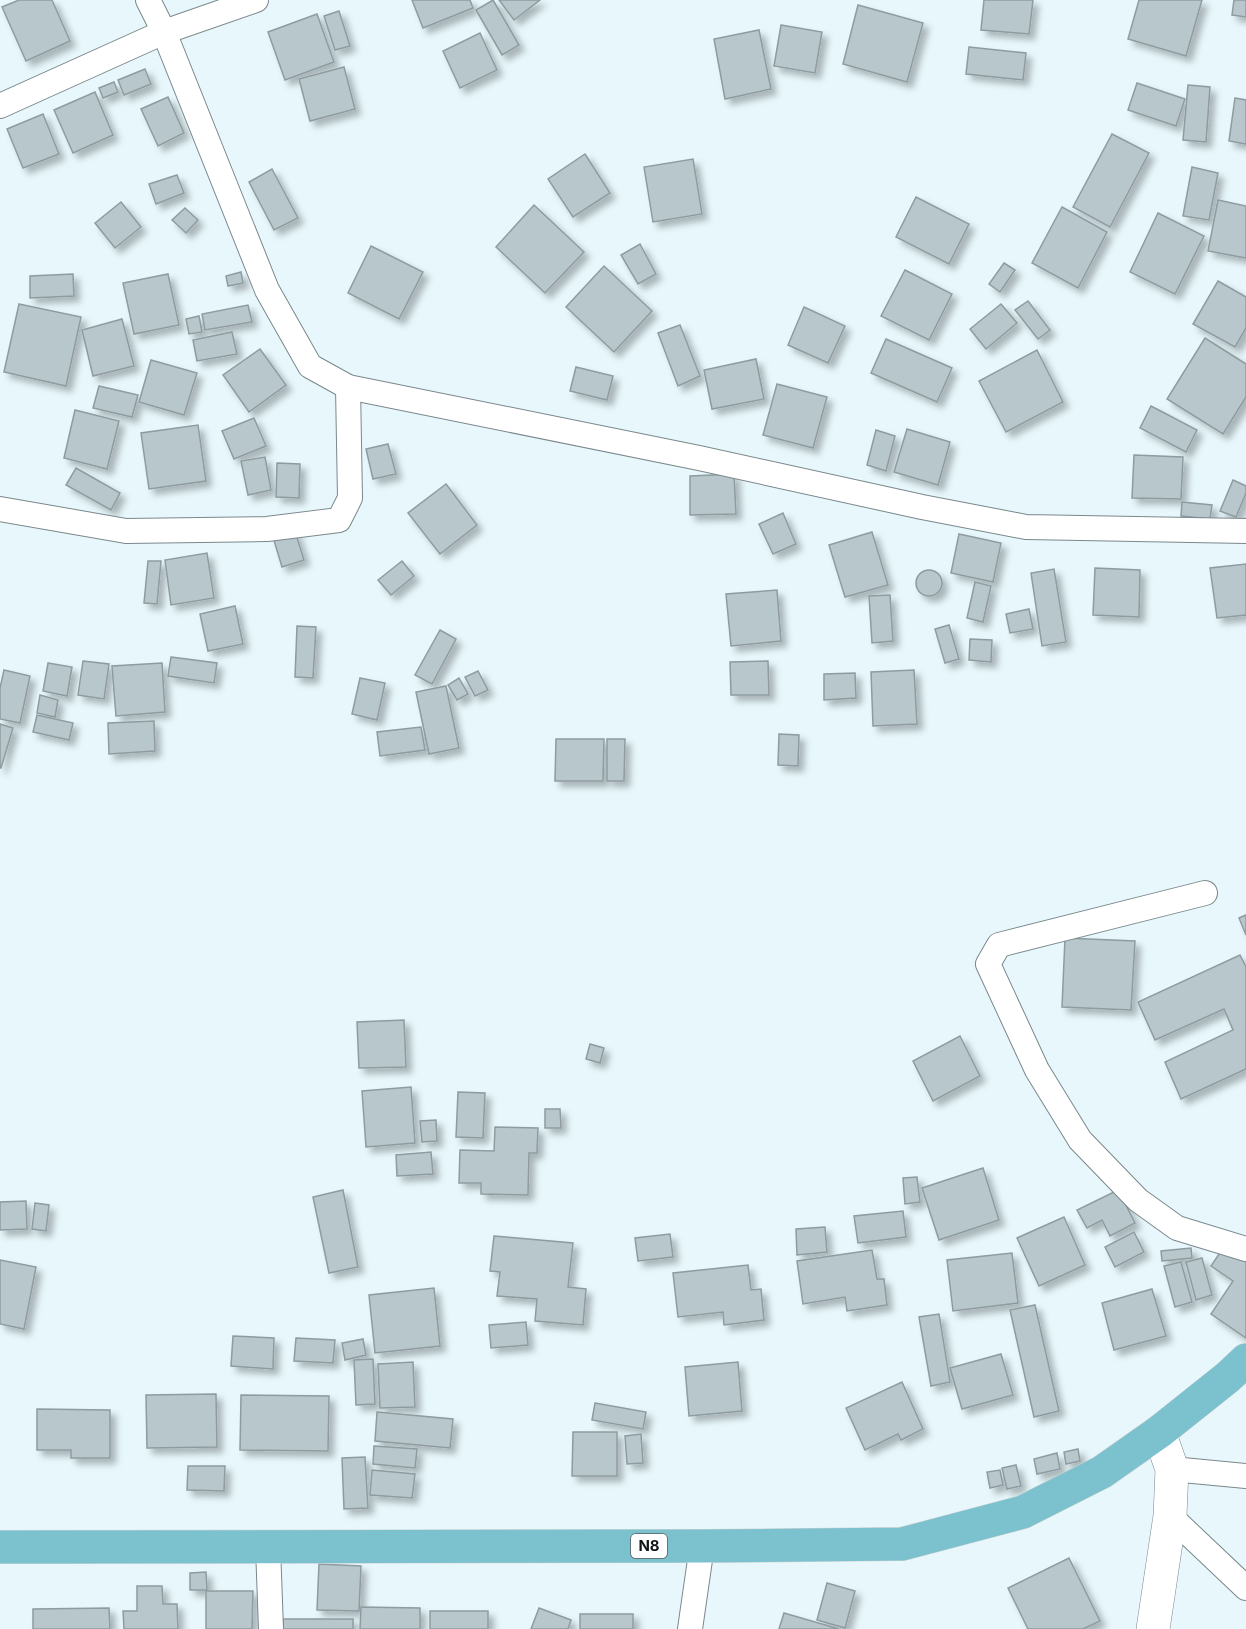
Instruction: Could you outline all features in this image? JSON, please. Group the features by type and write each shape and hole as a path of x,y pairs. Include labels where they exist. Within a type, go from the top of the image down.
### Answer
{"main road":[{"name":"N8","path":"0,1547 902,1544 1023,1512 1102,1472 1159,1432 1246,1360"}],"street":[{"path":"148,0 164,32 267,290 310,366 348,387 699,458 922,507 1026,526 1246,531"},
{"path":"0,106 164,32 256,0"},
{"path":"0,509 126,531 267,529 339,520 350,498 348,387"},
{"path":"1205,893 999,945 988,964 1037,1070 1080,1140 1138,1200 1178,1228 1246,1249"},
{"path":"1153,1629 1170,1516 1172,1469 1159,1432"},
{"path":"1172,1469 1246,1476"},
{"path":"1170,1516 1246,1588"},
{"path":"690,1629 702,1546"},
{"path":"268,1547 271,1629"}],"building":[{"path":"19,0 52,0 70,41 26,61 2,7"},
{"path":"412,0 470,0 473,8 423,28"},
{"path":"493,0 519,45 502,55 476,10"},
{"path":"499,0 540,0 514,20"},
{"path":"984,0 1033,0 1029,34 981,30"},
{"path":"1139,0 1202,0 1186,56 1128,39"},
{"path":"1234,0 1246,0 1246,17 1232,15"},
{"path":"858,5 923,23 907,82 843,64"},
{"path":"339,11 350,46 335,50 324,16"},
{"path":"317,14 334,62 285,80 268,32"},
{"path":"781,25 822,32 815,73 774,66"},
{"path":"759,30 771,89 725,99 714,39"},
{"path":"480,33 497,70 460,88 443,51"},
{"path":"969,47 1026,53 1023,80 966,74"},
{"path":"344,67 355,109 310,121 299,79"},
{"path":"145,69 151,84 124,95 118,80"},
{"path":"114,82 118,92 103,98 99,88"},
{"path":"1137,83 1185,99 1176,126 1128,110"},
{"path":"1188,85 1210,87 1206,142 1183,140"},
{"path":"95,92 113,135 73,153 54,110"},
{"path":"168,97 184,133 158,146 141,109"},
{"path":"1235,98 1246,100 1246,144 1229,141"},
{"path":"43,114 59,154 23,168 7,129"},
{"path":"1112,134 1149,153 1110,227 1073,207"},
{"path":"585,154 610,193 573,217 548,179"},
{"path":"693,159 702,214 653,222 644,167"},
{"path":"1192,167 1218,173 1209,220 1183,216"},
{"path":"272,169 298,218 274,230 249,182"},
{"path":"177,175 184,193 156,204 149,184"},
{"path":"916,197 969,224 949,264 896,237"},
{"path":"1218,200 1246,206 1246,258 1208,251"},
{"path":"121,202 141,227 115,248 95,223"},
{"path":"534,205 584,252 545,293 496,247"},
{"path":"1062,207 1107,232 1078,288 1032,263"},
{"path":"185,208 198,220 186,233 172,220"},
{"path":"1158,213 1204,236 1175,294 1130,272"},
{"path":"640,244 656,274 638,284 621,255"},
{"path":"371,246 423,272 399,319 348,293"},
{"path":"1004,263 1015,270 1000,292 989,284"},
{"path":"604,266 652,311 614,352 566,307"},
{"path":"905,270 952,294 929,340 881,316"},
{"path":"241,272 243,283 228,286 226,276"},
{"path":"73,274 74,296 30,298 30,276"},
{"path":"168,274 179,325 134,334 123,283"},
{"path":"1218,281 1246,297 1246,328 1235,347 1193,324"},
{"path":"1028,301 1050,330 1038,339 1015,310"},
{"path":"19,304 81,317 66,386 4,372"},
{"path":"1001,304 1017,323 986,349 970,329"},
{"path":"248,305 252,322 205,330 202,314"},
{"path":"804,307 845,326 828,363 788,345"},
{"path":"199,316 202,332 189,334 186,319"},
{"path":"122,319 134,366 93,376 82,330"},
{"path":"680,325 700,376 678,386 658,333"},
{"path":"232,332 237,354 197,361 193,340"},
{"path":"1205,338 1246,364 1246,397 1223,434 1167,399"},
{"path":"886,339 952,368 937,402 871,373"},
{"path":"260,349 286,385 249,412 223,375"},
{"path":"1037,350 1063,402 1006,432 979,381"},
{"path":"756,359 764,399 712,409 704,370"},
{"path":"151,360 197,373 184,415 139,402"},
{"path":"576,367 613,376 607,400 570,391"},
{"path":"777,384 827,397 813,448 763,435"},
{"path":"99,386 138,395 132,417 93,408"},
{"path":"1151,406 1197,430 1186,452 1140,428"},
{"path":"75,410 119,421 107,469 64,458"},
{"path":"254,418 266,446 234,459 222,431"},
{"path":"198,425 206,481 149,489 141,433"},
{"path":"907,429 950,442 938,485 894,472"},
{"path":"876,430 895,436 886,471 867,465"},
{"path":"388,444 396,474 373,479 366,449"},
{"path":"1134,455 1183,457 1181,499 1132,498"},
{"path":"265,457 271,490 248,495 241,461"},
{"path":"277,463 300,464 299,498 276,497"},
{"path":"76,468 120,493 111,510 66,485"},
{"path":"734,474 736,514 690,515 690,476"},
{"path":"1233,480 1246,486 1246,493 1236,517 1220,511"},
{"path":"446,484 477,525 440,554 408,513"},
{"path":"1182,502 1212,505 1210,519 1181,516"},
{"path":"783,513 796,544 773,554 759,524"},
{"path":"295,531 304,560 282,567 273,537"},
{"path":"872,532 888,585 845,597 829,545"},
{"path":"959,534 1001,543 993,582 951,573"},
{"path":"207,553 214,598 171,605 165,560"},
{"path":"148,561 161,561 157,604 144,603"},
{"path":"402,561 414,576 391,595 378,580"},
{"path":"1246,564 1246,615 1217,618 1210,568"},
{"path":"1095,568 1140,570 1139,617 1093,615"},
{"path":"1054,569 1066,642 1042,646 1031,573"},
{"path":"929,570 939,573 942,583 939,593 929,596 919,593 916,583 919,573"},
{"path":"975,582 991,586 983,622 967,618"},
{"path":"777,590 781,641 731,646 726,594"},
{"path":"890,595 893,641 872,643 869,596"},
{"path":"235,606 243,644 208,651 200,614"},
{"path":"1029,609 1033,629 1010,633 1006,614"},
{"path":"949,625 959,659 945,663 935,629"},
{"path":"297,626 316,627 313,678 295,677"},
{"path":"440,630 456,639 432,684 415,675"},
{"path":"970,639 992,640 991,662 969,660"},
{"path":"171,657 217,663 214,683 168,676"},
{"path":"83,661 109,664 104,699 78,695"},
{"path":"768,661 769,695 731,695 730,662"},
{"path":"48,663 72,667 67,696 43,691"},
{"path":"162,663 165,712 116,716 112,666"},
{"path":"4,670 30,676 20,723 0,719 0,688"},
{"path":"914,670 917,724 873,726 871,672"},
{"path":"478,671 488,690 475,696 465,677"},
{"path":"855,673 856,698 824,700 824,674"},
{"path":"360,678 385,683 377,720 352,714"},
{"path":"459,678 468,694 457,700 448,685"},
{"path":"446,686 459,748 429,754 416,692"},
{"path":"40,695 58,700 55,717 37,713"},
{"path":"37,715 73,723 69,740 33,732"},
{"path":"154,721 155,751 109,754 108,723"},
{"path":"0,724 13,728 1,768 0,768"},
{"path":"421,727 425,750 380,756 377,732"},
{"path":"779,734 799,735 798,766 778,765"},
{"path":"556,739 604,739 603,781 555,781"},
{"path":"607,739 625,739 624,781 607,781"},
{"path":"1246,915 1246,935 1239,918"},
{"path":"1065,938 1135,941 1131,1010 1062,1007"},
{"path":"1240,955 1246,967 1246,1069 1181,1099 1165,1062 1233,1030 1224,1009 1155,1040 1138,1002"},
{"path":"404,1020 406,1067 359,1068 357,1022"},
{"path":"960,1036 980,1076 933,1101 913,1061"},
{"path":"590,1044 604,1048 600,1063 586,1059"},
{"path":"411,1087 415,1143 366,1147 362,1091"},
{"path":"458,1092 485,1093 483,1138 456,1137"},
{"path":"545,1109 560,1109 561,1128 545,1128"},
{"path":"436,1120 437,1141 422,1142 420,1121"},
{"path":"495,1127 538,1128 537,1153 529,1153 528,1195 481,1194 481,1183 459,1183 460,1150 494,1151"},
{"path":"431,1152 433,1174 397,1176 396,1155"},
{"path":"983,1168 999,1220 939,1240 922,1188"},
{"path":"917,1177 920,1202 905,1204 903,1178"},
{"path":"343,1190 358,1267 329,1273 313,1197"},
{"path":"1118,1190 1135,1223 1110,1236 1102,1220 1087,1228 1077,1210"},
{"path":"26,1201 27,1229 0,1230 0,1202"},
{"path":"35,1203 49,1205 46,1231 32,1229"},
{"path":"903,1211 906,1237 858,1243 854,1216"},
{"path":"1064,1217 1085,1265 1039,1286 1017,1238"},
{"path":"825,1227 827,1252 797,1255 796,1229"},
{"path":"1134,1232 1144,1252 1115,1267 1105,1247"},
{"path":"670,1234 673,1257 638,1261 635,1238"},
{"path":"494,1236 573,1243 568,1287 586,1289 583,1325 535,1321 537,1299 497,1296 500,1272 490,1271"},
{"path":"1225,1245 1246,1260 1246,1338 1211,1314 1233,1281 1211,1266"},
{"path":"1191,1248 1192,1258 1162,1261 1161,1251"},
{"path":"872,1250 877,1279 884,1279 887,1305 847,1311 845,1297 803,1304 797,1261"},
{"path":"1012,1253 1018,1303 953,1311 947,1260"},
{"path":"1202,1258 1212,1295 1196,1300 1186,1262"},
{"path":"0,1260 36,1267 24,1329 0,1324"},
{"path":"1181,1262 1192,1302 1175,1307 1164,1266"},
{"path":"748,1265 751,1290 761,1289 764,1320 724,1325 723,1312 678,1317 673,1273"},
{"path":"434,1288 440,1346 375,1353 369,1295"},
{"path":"1152,1289 1166,1336 1114,1350 1102,1303"},
{"path":"1035,1305 1059,1411 1034,1417 1010,1310"},
{"path":"939,1314 950,1382 931,1386 919,1317"},
{"path":"526,1322 528,1345 491,1348 489,1325"},
{"path":"233,1336 274,1338 273,1369 231,1366"},
{"path":"296,1338 335,1340 333,1363 294,1361"},
{"path":"363,1339 366,1355 345,1360 342,1343"},
{"path":"1001,1354 1013,1395 962,1409 950,1368"},
{"path":"373,1359 375,1404 356,1405 354,1360"},
{"path":"413,1362 415,1407 380,1408 378,1364"},
{"path":"738,1362 742,1411 689,1416 685,1367"},
{"path":"902,1382 923,1429 901,1440 898,1434 865,1450 846,1408"},
{"path":"216,1394 217,1447 147,1448 146,1395"},
{"path":"241,1395 329,1396 328,1451 240,1450"},
{"path":"595,1403 646,1412 643,1429 592,1420"},
{"path":"37,1409 110,1410 110,1458 71,1458 71,1450 37,1450"},
{"path":"377,1412 453,1419 450,1448 375,1441"},
{"path":"573,1432 617,1432 617,1476 572,1476"},
{"path":"641,1434 643,1463 627,1464 625,1436"},
{"path":"374,1446 417,1449 415,1468 373,1464"},
{"path":"1078,1449 1080,1461 1066,1464 1064,1452"},
{"path":"1057,1453 1060,1469 1037,1474 1034,1459"},
{"path":"365,1457 368,1508 344,1509 342,1458"},
{"path":"1016,1465 1021,1486 1007,1489 1002,1468"},
{"path":"188,1466 225,1466 224,1491 187,1490"},
{"path":"372,1470 415,1474 412,1498 370,1495"},
{"path":"1000,1470 1003,1485 990,1488 987,1472"},
{"path":"1069,1558 1100,1621 1083,1629 1028,1629 1008,1588"},
{"path":"319,1564 361,1566 359,1611 317,1610"},
{"path":"206,1572 207,1590 190,1590 190,1573"},
{"path":"827,1583 855,1591 845,1628 817,1620"},
{"path":"137,1586 162,1586 163,1604 177,1604 178,1629 124,1629 123,1611 137,1611"},
{"path":"206,1591 253,1591 252,1629 206,1629"},
{"path":"361,1607 420,1608 420,1629 360,1629"},
{"path":"109,1608 110,1629 33,1629 33,1609"},
{"path":"539,1608 571,1620 568,1629 531,1629"},
{"path":"430,1611 488,1611 488,1629 430,1629"},
{"path":"784,1613 815,1622 839,1629 779,1629"},
{"path":"580,1614 633,1614 633,1629 580,1629"},
{"path":"283,1619 353,1619 353,1629 283,1629"}]}
